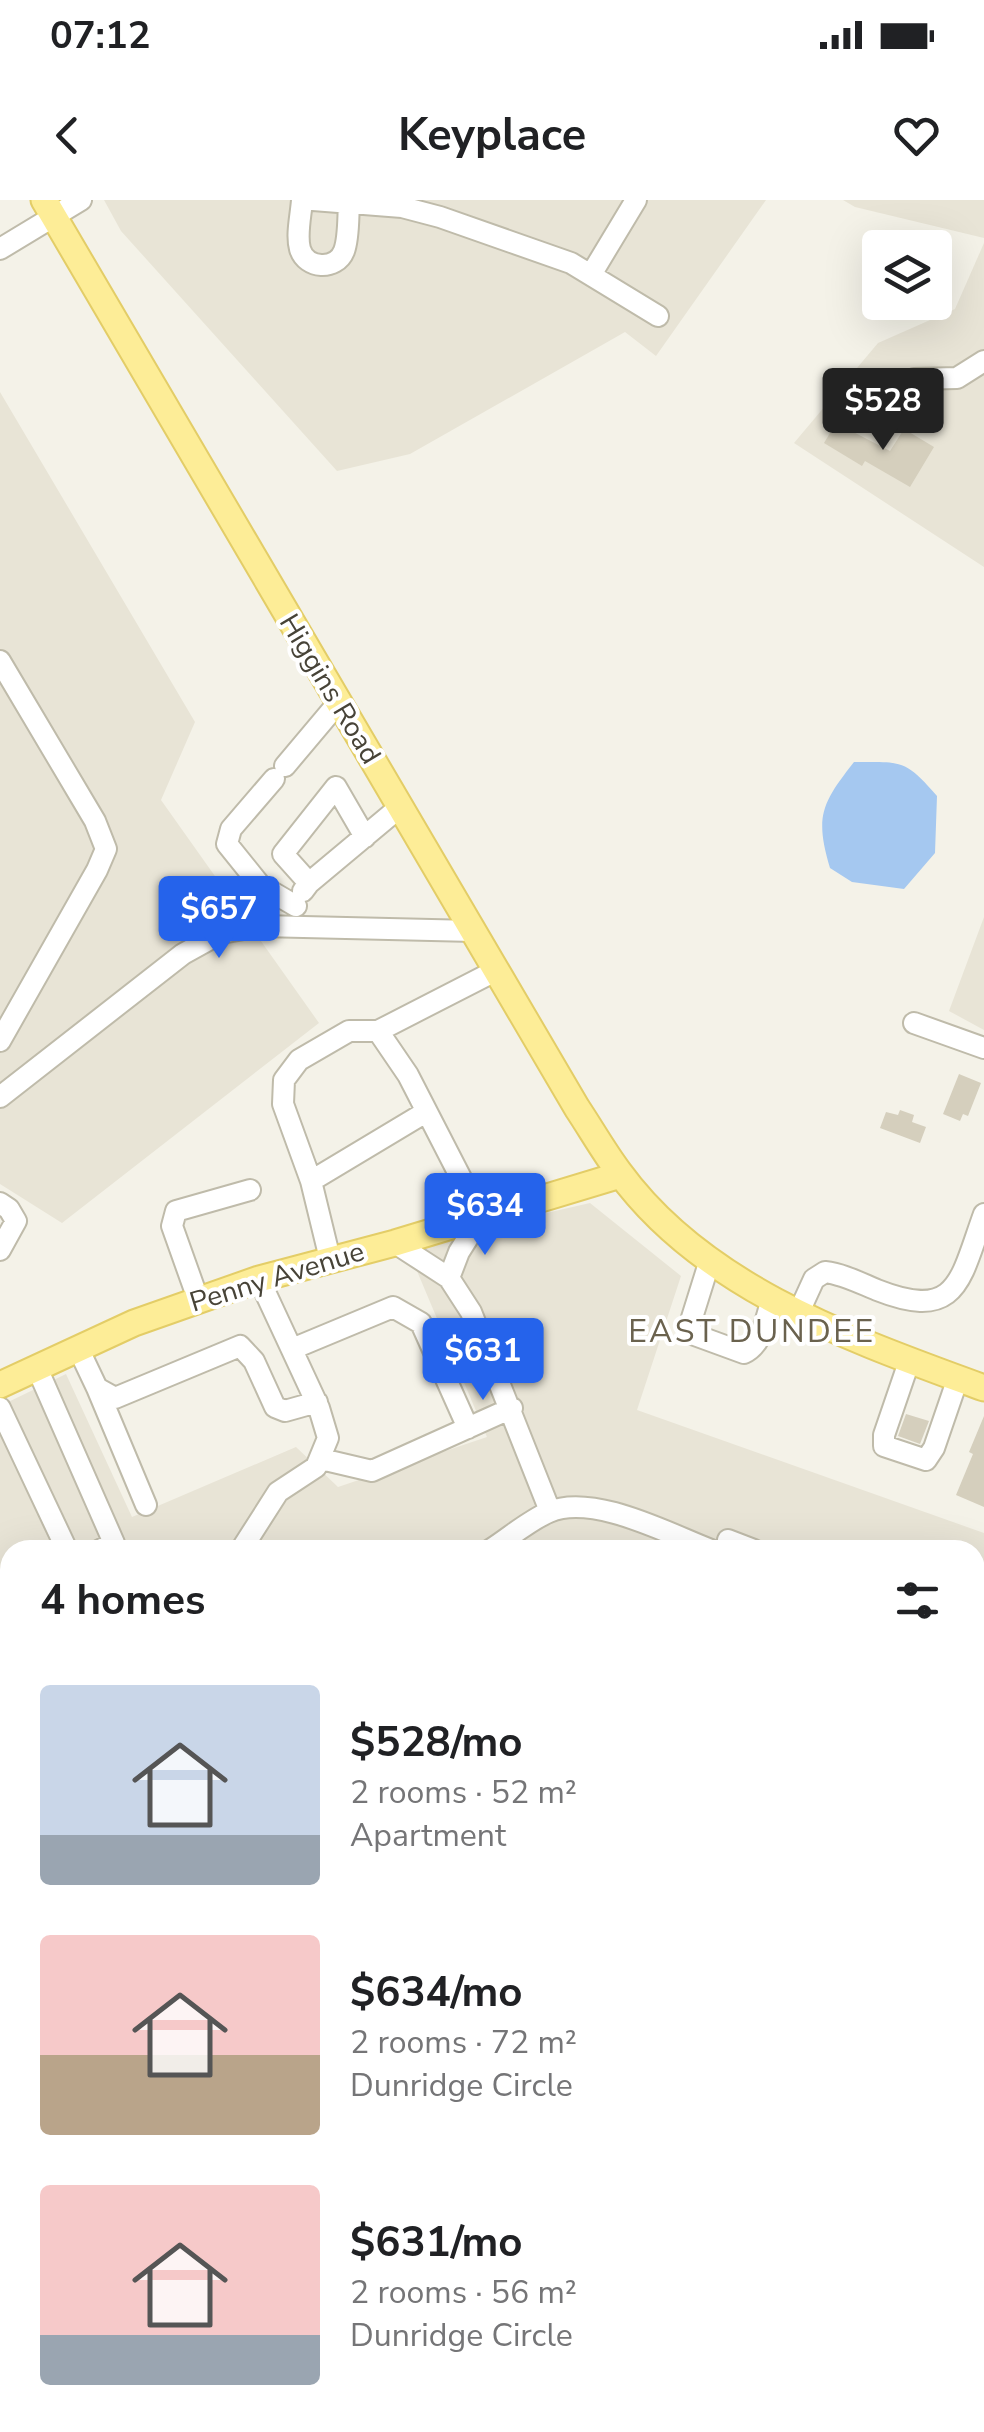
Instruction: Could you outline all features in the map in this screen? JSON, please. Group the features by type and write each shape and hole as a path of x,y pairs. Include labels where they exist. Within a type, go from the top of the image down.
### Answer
{"main road":[{"name":"Higgins Road","path":"48,208 620,1175 672,1230 772,1300 984,1388"},
{"name":"Penny Avenue","path":"0,1385 78,1348 259,1278 395,1243 620,1175"}],"street":[{"path":"0,249 48,208 82,200"},
{"path":"302,200 300,249 307,260 320,265 342,256 349,203"},
{"path":"313,200 422,212 549,254 592,274 658,316"},
{"path":"592,274 636,200"},
{"path":"883,426 914,379 956,378 984,361"},
{"path":"0,661 106,842 103,859 7,1010 0,1041"},
{"path":"299,916 260,885 228,844 231,829 338,703"},
{"path":"309,882 283,854 336,787 364,836"},
{"path":"299,916 309,882 400,807"},
{"path":"0,1097 200,944 244,928 299,916 474,931"},
{"path":"330,1259 312,1181 283,1104 284,1080 300,1060 349,1031 378,1031 497,970"},
{"path":"914,1023 984,1048"},
{"path":"378,1031 408,1075 480,1217 449,1278"},
{"path":"312,1181 426,1112"},
{"path":"198,1300 172,1226 176,1211 250,1190"},
{"path":"0,1203 16,1221 0,1250"},
{"path":"798,1314 814,1279 823,1272 905,1300 938,1300 958,1279 984,1214"},
{"path":"395,1243 449,1278 471,1312 550,1511"},
{"path":"710,1260 690,1324 692,1334 744,1353 757,1343 772,1300"},
{"path":"247,1540 278,1492 310,1473 321,1460 328,1438 316,1402 259,1278"},
{"path":"292,1349 393,1307 421,1323 468,1428"},
{"path":"97,1388 115,1398 240,1346 254,1360 274,1407 285,1411 316,1402"},
{"path":"78,1348 146,1504"},
{"path":"910,1359 884,1434 884,1446 926,1460 934,1448 958,1378"},
{"path":"37,1368 113,1540"},
{"path":"0,1408 62,1540"},
{"path":"321,1460 372,1471 512,1408"},
{"path":"505,1540 550,1511 579,1508 606,1511 703,1540"}],"shaded area":[{"path":"104,200 766,200 656,356 625,332 410,454 337,471 121,231"},
{"path":"843,200 984,200 984,238 952,230 855,207"},
{"path":"984,243 984,567 794,443 878,343 930,320 952,320"},
{"path":"0,392 195,722 161,800 319,1023 62,1223 0,1184"},
{"path":"984,917 984,1030 949,1011"},
{"path":"590,1203 681,1276 637,1410 984,1533 984,1540 0,1540 0,1406 66,1374 132,1517 296,1447 338,1487 487,1437 406,1245"}],"water":[{"path":"854,762 902,765 937,796 935,853 904,889 852,882 830,868 823,836 824,812 834,789"}],"building":[{"path":"836,423 890,451 904,429 934,447 910,487 865,461 862,466 824,443"},
{"path":"959,1074 981,1083 968,1116 963,1114 960,1121 943,1114"},
{"path":"900,1110 914,1115 912,1122 926,1127 920,1143 880,1128 886,1112 898,1115"},
{"path":"906,1414 929,1421 920,1444 898,1436"},
{"path":"984,1416 984,1507 956,1495"}],"district":[{"name":"EAST DUNDEE","path":"752,1331"}]}
